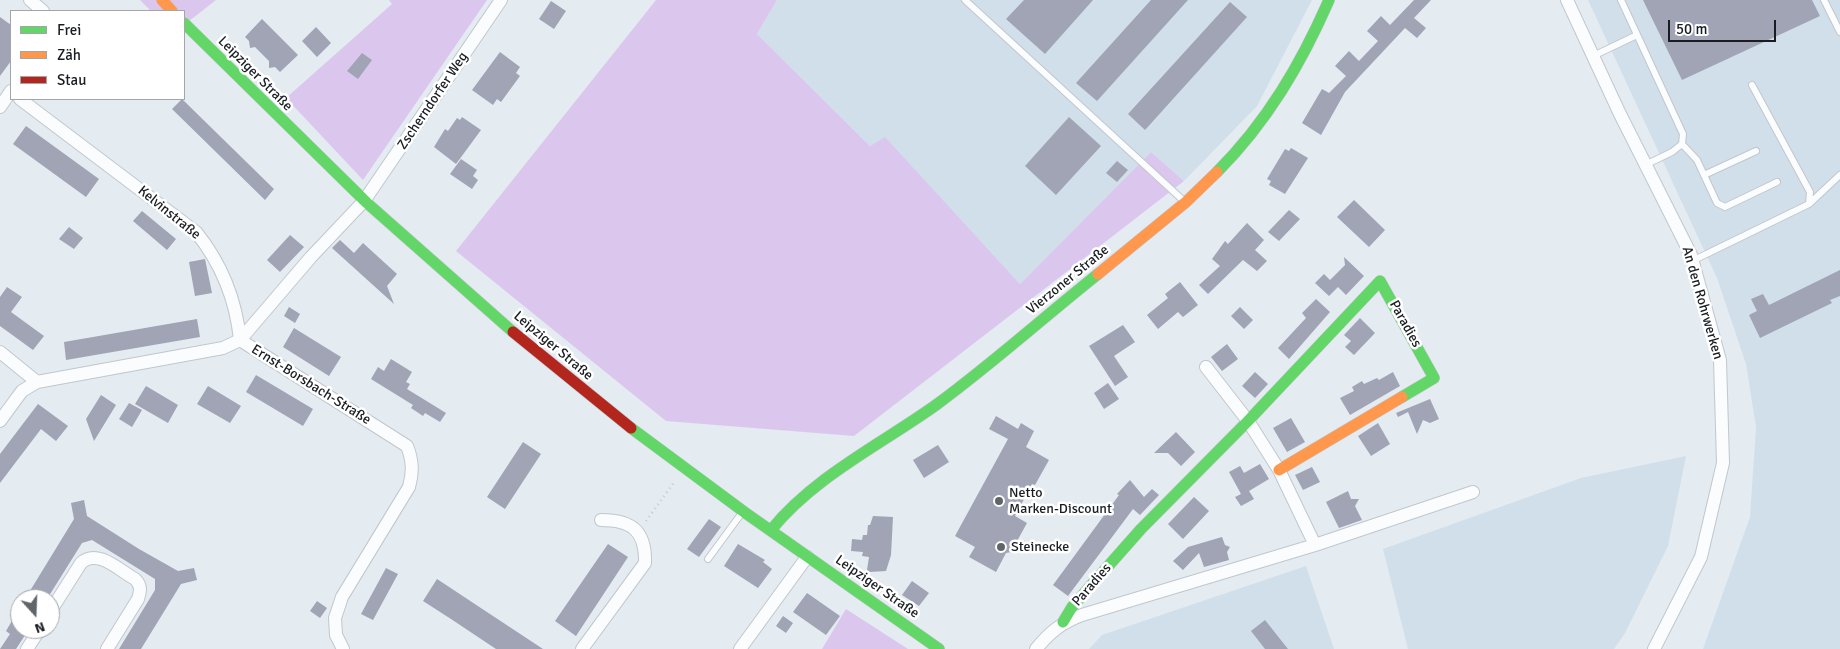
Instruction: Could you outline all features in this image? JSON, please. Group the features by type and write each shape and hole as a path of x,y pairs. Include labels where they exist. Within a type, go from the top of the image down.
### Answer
{"street":[{"path":"30,0 42,10"},
{"path":"162,0 171,10"},
{"name":"Zscherndorfer Weg","path":"364,201 501,0"},
{"name":"Vierzoner Straße","path":"770,530 788,509 813,488 937,404 1186,202 1229,160 1260,125 1297,66 1329,0"},
{"name":"An den Rohrwerken","path":"1567,0 1692,261 1720,360 1723,463 1701,557 1654,649"},
{"name":"Leipziger Straße","path":"185,24 234,75 364,201 561,373 684,468 939,649"},
{"path":"0,107 10,93"},
{"name":"Kelvinstraße","path":"21,100 196,232 211,250 222,271 238,316 240,340"},
{"path":"240,340 311,257 364,201"},
{"name":"Paradies","path":"1063,622 1072,607 1141,529 1248,421 1380,281 1434,378 1279,470"},
{"name":"Ernst-Borsbach-Straße","path":"37,382 223,348 240,340 407,446 412,458 412,474 409,487 342,597 335,618 336,634 343,649"},
{"path":"0,352 37,382 22,391 0,421"},
{"path":"1206,367 1248,421 1279,470 1315,545"},
{"name":"Paradies","path":"1036,649 1050,631 1063,622 1315,545 1473,492"},
{"path":"582,649 645,563 646,546 637,533 619,520 601,520"},
{"path":"60,596 81,563 87,557 97,557 139,583 141,591 138,599 107,649"},
{"path":"740,649 808,557"}],"lane":[{"path":"964,0 1186,202"},
{"path":"1621,0 1683,134 1682,144 1672,152 1645,164"},
{"path":"1824,0 1840,32"},
{"path":"1593,56 1637,35"},
{"path":"1752,85 1810,192 1809,204"},
{"path":"1682,144 1697,160 1716,203 1725,207 1777,182"},
{"path":"1704,175 1756,151"},
{"path":"1692,261 1809,204 1840,175"},
{"path":"708,559 743,510"}],"path":[{"path":"637,533 684,468"}],"shaded area":[{"path":"140,0 216,0 185,24 185,10 150,10"},
{"path":"389,0 487,0 363,180 286,98 392,4"},
{"path":"656,0 777,0 757,34 870,146 885,137 1020,284 1151,152 1184,181 854,436 666,421 456,251"},
{"path":"777,0 1312,0 1257,106 1184,181 1151,152 1020,284 885,138 870,146 757,34"},
{"path":"1588,0 1840,0 1840,649 1703,649 1750,517 1756,427 1746,364 1717,278"},
{"path":"1686,456 1668,546 1625,633 1614,649 1408,649 1383,549 1581,478"},
{"path":"1306,566 1334,649 1089,649 1102,635"},
{"path":"846,609 908,649 822,649"}],"building":[{"path":"1024,0 1093,0 1045,54 1006,19"},
{"path":"1151,0 1188,0 1097,101 1076,83"},
{"path":"1414,0 1431,0 1414,18 1426,28 1417,38 1405,28 1345,92 1321,135 1302,123 1322,89 1329,93 1346,76 1335,66 1349,51 1359,61 1378,41 1367,31 1381,16 1390,25"},
{"path":"1643,0 1812,0 1820,16 1682,80"},
{"path":"551,1 566,11 554,29 539,19"},
{"path":"1230,2 1247,17 1145,130 1128,114"},
{"path":"0,17 10,24 10,62 0,76"},
{"path":"262,19 298,55 280,72 275,67 269,68 269,61 255,47 250,48 249,41 245,37"},
{"path":"316,27 331,43 317,57 302,41"},
{"path":"500,52 520,67 516,73 520,76 501,102 497,99 493,105 472,90"},
{"path":"362,53 372,60 358,79 347,71"},
{"path":"183,100 274,189 265,200 172,109"},
{"path":"462,117 481,130 456,164 434,147 445,129 448,131 457,118 460,120"},
{"path":"1069,117 1101,146 1056,195 1025,166"},
{"path":"26,126 99,179 86,197 13,144"},
{"path":"1291,148 1308,158 1285,194 1269,185 1271,181 1267,179 1285,149 1289,151"},
{"path":"461,159 477,170 473,176 478,180 472,189 450,174"},
{"path":"1117,161 1128,170 1117,182 1106,173"},
{"path":"1354,200 1385,230 1369,247 1337,217"},
{"path":"1289,210 1300,219 1279,241 1268,232"},
{"path":"142,211 176,239 167,250 133,221"},
{"path":"1247,223 1264,240 1255,250 1267,261 1257,271 1243,260 1208,294 1199,285 1220,266 1212,259 1225,241 1228,244"},
{"path":"69,227 83,238 74,249 59,239"},
{"path":"290,235 304,247 280,272 267,260"},
{"path":"340,240 354,253 363,243 397,274 387,286 394,304 332,248"},
{"path":"1344,257 1364,276 1346,295 1338,287 1329,296 1315,283 1324,274 1330,280 1345,265"},
{"path":"205,259 212,293 195,296 189,262"},
{"path":"1840,270 1840,296 1830,300 1832,303 1760,338 1749,315 1757,311 1751,299 1763,294 1769,305"},
{"path":"1180,282 1198,305 1183,317 1178,312 1158,329 1147,315 1168,298 1165,294"},
{"path":"7,287 22,297 11,312 44,336 33,350 0,326 0,297"},
{"path":"1316,299 1330,312 1289,359 1278,348 1306,318 1302,313"},
{"path":"289,307 300,314 295,323 284,316"},
{"path":"1240,307 1253,320 1244,329 1231,316"},
{"path":"1360,318 1375,333 1354,355 1345,347 1351,341 1344,335"},
{"path":"197,319 200,337 66,360 64,342"},
{"path":"1123,325 1135,342 1114,356 1128,377 1115,386 1089,346"},
{"path":"294,328 341,357 329,376 283,347"},
{"path":"1227,344 1238,359 1222,371 1211,357"},
{"path":"391,359 412,372 406,382 410,384 407,389 446,413 440,422 425,413 423,416 411,408 413,405 371,379 378,367 384,371"},
{"path":"1255,372 1268,384 1255,398 1242,386"},
{"path":"1393,372 1400,386 1350,415 1340,398 1354,391 1352,387 1362,381 1364,384 1377,378 1379,380"},
{"path":"256,375 313,409 303,426 246,392"},
{"path":"1108,383 1119,399 1104,409 1094,393"},
{"path":"146,386 178,405 168,423 135,404"},
{"path":"208,386 241,406 230,423 197,404"},
{"path":"101,395 116,405 94,441 86,419"},
{"path":"1430,399 1439,419 1430,423 1423,420 1417,434 1408,412 1398,417 1396,413"},
{"path":"129,403 142,410 132,427 119,419"},
{"path":"38,404 68,426 56,441 41,429 0,483 0,454"},
{"name":"Netto Marken-Discount","path":"996,416 1018,429 1021,423 1034,431 1026,447 1049,460 1035,485 1032,484 1015,516 1027,523 1011,552 1006,553 996,572 969,557 975,547 955,536 1008,439 989,429"},
{"path":"1291,418 1305,442 1287,452 1273,428"},
{"path":"1378,423 1390,444 1371,456 1358,436"},
{"path":"1176,432 1195,452 1181,466 1168,453 1154,453"},
{"path":"523,442 541,454 505,509 487,497"},
{"path":"938,445 949,462 924,478 913,460"},
{"path":"1260,464 1269,479 1249,491 1254,499 1241,506 1235,497 1241,494 1229,472 1240,466 1244,473"},
{"path":"1312,467 1320,482 1303,490 1295,475"},
{"path":"1130,480 1144,497 1152,489 1159,495 1140,515 1133,509 1068,596 1053,585 1119,495 1117,494"},
{"path":"1348,491 1351,499 1359,499 1355,506 1362,520 1339,528 1326,502"},
{"path":"1194,497 1209,511 1183,539 1168,524"},
{"path":"84,500 87,516 178,571 194,568 197,580 181,584 141,649 119,649 155,590 155,579 92,540 82,543 53,589 31,589 74,519 71,503"},
{"path":"873,516 893,517 891,555 886,571 869,572 867,570 869,557 862,556 863,552 851,551 852,539 862,540 863,535 867,535 868,525 870,525"},
{"path":"709,519 721,527 699,557 687,549"},
{"path":"1222,537 1225,545 1230,547 1227,552 1229,560 1204,567 1199,553 1183,570 1173,561 1188,547"},
{"path":"608,544 628,557 576,636 555,621"},
{"path":"738,544 765,560 763,562 772,569 758,588 724,566"},
{"path":"386,568 398,574 373,620 361,614"},
{"path":"437,579 543,649 496,649 423,601"},
{"path":"912,581 929,593 919,606 902,595"},
{"path":"807,593 840,616 826,635 793,612"},
{"path":"317,601 327,608 320,618 310,611"},
{"path":"783,616 793,623 786,633 776,626"},
{"path":"1265,620 1288,649 1265,649 1251,631"},
{"path":"10,624 10,634 6,631"},
{"path":"10,634 10,639 22,639 16,649 0,649"}],"traffic: fast":[{"path":"1217,172 1252,133 1281,91 1307,47 1329,0"},
{"path":"185,24 367,203 513,332"},
{"path":"771,530 807,493 849,462 936,405 998,357 1098,274"},
{"path":"1063,622 1072,607 1141,529 1248,421 1380,281 1434,378 1402,397"},
{"path":"631,428 747,514 939,649"}],"traffic: slow":[{"path":"162,0 171,10"},
{"path":"1098,274 1186,202 1217,172"},
{"path":"1279,470 1402,397"}],"traffic: jam":[{"path":"513,332 631,428"}],"place":[{"name":"Netto Marken-Discount","path":"999,501"},
{"name":"Steinecke","path":"1001,547"}]}
